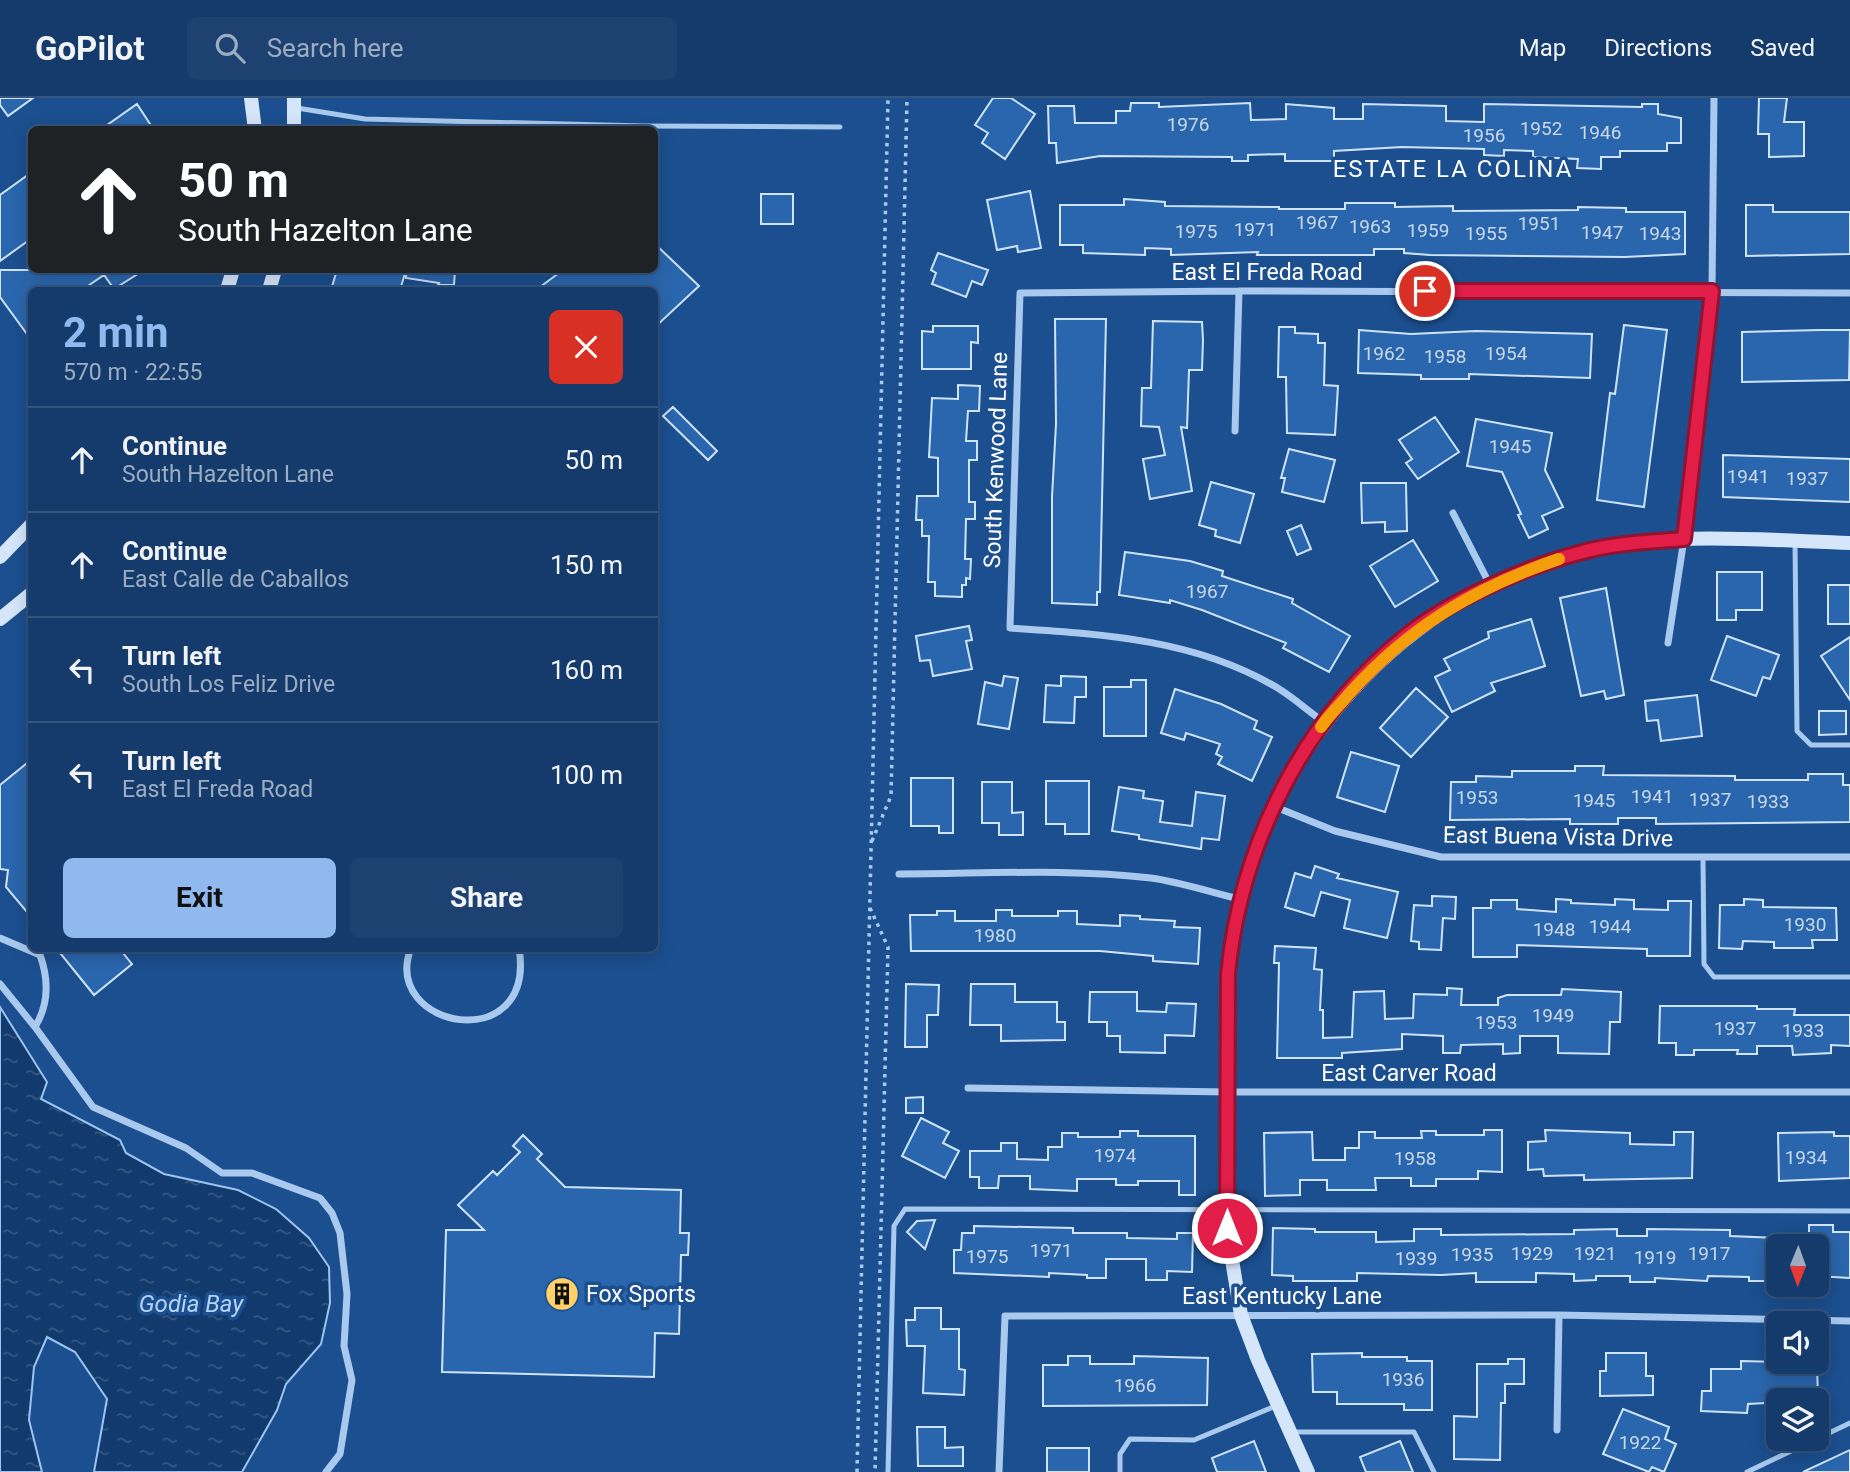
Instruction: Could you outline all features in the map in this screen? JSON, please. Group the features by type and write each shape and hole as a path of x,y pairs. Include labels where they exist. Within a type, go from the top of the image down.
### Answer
{"street":[{"path":"251,98 254,126"},
{"path":"1668,643 1684,539 1712,291 1714,98"},
{"path":"294,103 294,126"},
{"path":"1235,431 1239,291"},
{"name":"East El Freda Road","path":"1020,293 1850,293"},
{"name":"South Kenwood Lane","path":"1020,293 1010,628 1121,635 1207,655 1276,687 1324,722"},
{"path":"1453,513 1490,585"},
{"path":"0,557 28,528"},
{"path":"1308,1472 1241,1315 1227,1209 1228,974 1239,899 1273,806 1324,722 1408,635 1490,585 1580,552 1628,544 1684,539 1850,543"},
{"path":"0,619 28,596"},
{"name":"East Buena Vista Drive","path":"1273,806 1335,831 1441,857 1850,857"},
{"path":"899,874 1112,875 1152,878 1239,899"},
{"path":"0,938 28,950"},
{"path":"33,952 40,955 48,976 45,1011 36,1027"},
{"path":"411,952 408,973 414,991 425,1006 441,1017 460,1021 479,1020 496,1013 510,1000 519,984 522,965 520,952"},
{"path":"0,984 36,1027 93,1107 186,1148 222,1172 252,1172 320,1198 332,1213 340,1233 347,1294 344,1346 352,1380 340,1454 326,1472"},
{"name":"East Carver Road","path":"968,1087 1227,1092 1850,1092"},
{"path":"1557,1430 1559,1315"},
{"name":"East Kentucky Lane","path":"999,1472 1005,1316 1559,1315 1850,1321"}],"lane":[{"path":"294,103 365,119 644,126"},
{"path":"658,126 840,127"},
{"path":"1795,541 1797,731 1811,745 1850,746"},
{"path":"1703,857 1704,964 1714,977 1850,977"},
{"path":"888,1472 894,1226 905,1209 1850,1211"},
{"path":"1120,1472 1120,1454 1130,1439 1194,1440 1278,1405"},
{"path":"1747,1472 1850,1423"},
{"path":"1290,1432 1415,1432 1434,1472"}],"path":[{"path":"858,1472 888,98"},
{"path":"871,843 891,796 907,98"},
{"path":"869,906 887,947 875,1472"}],"water":[{"name":"Godia Bay","path":"0,1007 47,1082 41,1099 120,1140 126,1153 164,1174 238,1190 276,1209 309,1238 329,1267 330,1303 321,1344 286,1384 277,1410 242,1472 94,1472 107,1399 75,1352 47,1337 34,1367 29,1420 42,1472 0,1472"}],"building":[{"path":"0,98 33,98 8,116 0,105"},
{"path":"993,98 1011,98 1035,114 1005,159 982,143 988,133 975,125"},
{"path":"1759,98 1787,98 1784,122 1804,122 1804,156 1769,157 1769,134 1758,134"},
{"path":"1131,103 1159,103 1159,107 1250,103 1251,120 1286,119 1286,104 1334,108 1334,119 1363,119 1363,104 1446,106 1446,121 1484,122 1484,104 1642,107 1642,104 1658,104 1658,114 1681,118 1681,143 1667,143 1667,151 1620,151 1620,157 1601,157 1601,169 1577,168 1578,159 1533,157 1533,151 1504,150 1504,156 1484,155 1484,149 1402,147 1334,151 1334,161 1285,161 1285,154 1248,155 1248,161 1232,161 1232,157 1100,156 1057,163 1056,143 1049,143 1048,106 1074,106 1075,123 1116,123 1116,111 1130,111"},
{"path":"137,104 151,126 106,126"},
{"path":"28,175 28,241 0,261 0,195"},
{"path":"1030,191 1041,248 1018,252 1017,246 997,250 987,200"},
{"path":"761,194 793,194 793,224 761,224"},
{"path":"1124,199 1165,202 1165,206 1279,209 1345,209 1345,203 1395,203 1395,207 1453,206 1453,211 1578,210 1578,207 1626,208 1626,212 1685,212 1685,254 1625,257 1430,255 1404,253 1404,249 1374,249 1374,255 1257,255 1258,252 1171,255 1171,249 1145,248 1145,255 1083,253 1083,245 1060,245 1060,205 1124,205"},
{"path":"1746,205 1773,205 1773,212 1850,212 1850,254 1746,256"},
{"path":"658,247 699,286 658,324 658,287 540,287 559,273 658,273"},
{"path":"938,253 988,270 982,285 972,281 966,297 932,284 936,273 931,270"},
{"path":"0,270 28,270 28,273 139,273 117,287 113,287 104,275 86,287 28,287 28,336 0,297"},
{"path":"336,273 405,273 401,287 332,287"},
{"path":"406,273 455,273 454,285 438,285 439,283 406,278"},
{"path":"1055,319 1106,319 1100,592 1097,592 1097,605 1052,603 1052,497 1056,424"},
{"path":"1153,321 1202,322 1203,340 1202,370 1189,370 1187,428 1181,427 1192,491 1150,499 1143,459 1165,455 1159,427 1141,426 1142,388 1151,388"},
{"path":"1624,325 1667,330 1644,507 1597,500 1610,393 1615,394"},
{"path":"933,326 978,326 978,343 971,342 971,369 922,369 922,331 933,332"},
{"path":"1279,327 1295,327 1295,333 1318,334 1318,343 1325,343 1324,385 1338,386 1335,435 1287,433 1286,377 1278,377"},
{"path":"1359,330 1411,334 1476,331 1592,334 1590,378 1469,374 1469,379 1421,379 1421,375 1358,373"},
{"path":"1850,330 1849,380 1742,382 1742,332"},
{"path":"958,385 980,386 979,411 968,411 966,441 977,441 977,460 969,460 969,502 975,502 975,519 966,519 965,559 971,559 970,579 966,578 966,585 962,585 962,597 935,596 935,582 928,582 929,536 922,536 922,520 916,520 917,496 938,496 938,458 929,457 932,398 958,399"},
{"path":"673,407 717,451 708,460 663,416"},
{"path":"1435,417 1459,452 1418,479 1406,463 1412,459 1399,440"},
{"path":"1476,419 1552,433 1545,470 1563,507 1542,516 1548,529 1529,538 1502,472 1467,466"},
{"path":"1289,449 1335,460 1324,502 1282,492 1285,478 1281,478"},
{"path":"1723,455 1850,459 1850,502 1723,497"},
{"path":"1211,482 1254,494 1240,543 1215,536 1216,530 1199,525"},
{"path":"1361,483 1406,483 1407,531 1385,532 1385,522 1362,523"},
{"path":"1301,525 1311,549 1297,555 1287,531"},
{"path":"1413,540 1438,581 1395,607 1370,566"},
{"path":"1125,552 1190,561 1223,571 1222,576 1293,599 1292,603 1350,636 1329,672 1283,648 1286,643 1202,610 1170,600 1170,603 1119,595"},
{"path":"1717,572 1762,572 1762,610 1736,610 1736,620 1717,620"},
{"path":"1828,585 1850,585 1850,624 1828,624"},
{"path":"1606,588 1624,695 1606,699 1604,691 1581,696 1560,598"},
{"path":"1531,619 1545,666 1491,683 1495,691 1452,712 1435,677 1450,670 1444,659 1489,638 1488,632"},
{"path":"969,626 972,640 966,641 972,669 933,676 930,660 920,661 916,636"},
{"path":"1727,636 1779,655 1770,679 1763,677 1756,696 1711,680"},
{"path":"1850,637 1850,700 1821,656"},
{"path":"1004,676 1018,678 1009,729 978,724 985,682 1002,686"},
{"path":"1061,676 1086,677 1086,697 1075,697 1074,723 1044,722 1046,685 1061,686"},
{"path":"1131,680 1146,680 1146,736 1104,736 1104,687 1131,687"},
{"path":"1416,688 1448,717 1411,757 1380,728"},
{"path":"1175,689 1221,704 1257,721 1254,729 1272,737 1252,781 1218,764 1222,757 1216,754 1220,744 1186,733 1184,740 1161,733"},
{"path":"1697,695 1702,736 1661,741 1658,720 1647,721 1645,701"},
{"path":"1819,711 1846,711 1846,734 1819,735"},
{"path":"1351,752 1399,766 1385,812 1337,797"},
{"path":"28,762 28,913 6,887 8,870 0,869 0,785"},
{"path":"1575,766 1604,766 1603,775 1735,776 1735,780 1808,780 1808,774 1843,774 1843,785 1850,785 1850,822 1656,824 1656,818 1618,818 1618,824 1570,824 1570,819 1450,820 1451,782 1476,782 1476,776 1512,777 1512,771 1575,771"},
{"path":"911,778 953,778 953,833 939,833 939,826 911,826"},
{"path":"1046,781 1089,781 1089,834 1065,834 1065,824 1046,824"},
{"path":"982,782 1012,782 1012,813 1023,812 1023,835 999,835 999,823 982,823"},
{"path":"1119,787 1144,791 1143,798 1163,801 1160,822 1192,826 1196,792 1225,796 1219,840 1202,838 1201,849 1139,839 1139,835 1112,831"},
{"path":"1315,866 1339,874 1337,878 1398,892 1387,938 1344,928 1350,900 1321,892 1314,916 1285,907 1295,873 1311,878"},
{"path":"1432,896 1456,897 1455,919 1443,918 1441,950 1419,949 1419,942 1411,941 1414,905 1432,906"},
{"path":"1556,899 1571,900 1571,903 1615,905 1615,899 1634,900 1634,909 1668,910 1668,901 1691,901 1690,956 1647,956 1647,949 1517,945 1517,957 1473,957 1473,908 1491,908 1491,900 1517,900 1517,909 1556,912"},
{"path":"1744,899 1763,900 1763,907 1836,908 1837,940 1812,940 1813,948 1774,948 1774,942 1743,941 1742,949 1719,948 1720,905 1744,905"},
{"path":"996,910 1012,910 1012,916 1058,916 1058,911 1077,911 1077,924 1120,926 1120,915 1175,921 1174,927 1200,928 1198,964 1153,961 1153,956 1100,951 911,951 910,915 937,915 937,911 955,911 955,921 996,921"},
{"path":"1275,946 1316,948 1314,969 1322,970 1320,1010 1323,1010 1323,1038 1352,1037 1354,992 1384,991 1385,1019 1413,1018 1414,994 1447,995 1447,988 1462,989 1461,1005 1498,1005 1498,998 1507,995 1561,995 1562,989 1621,992 1620,1022 1610,1022 1609,1054 1558,1053 1558,1036 1520,1036 1520,1053 1503,1054 1503,1044 1461,1045 1460,1053 1443,1053 1443,1036 1402,1034 1402,1049 1342,1053 1342,1058 1277,1058 1279,963 1274,963"},
{"path":"59,952 122,952 132,964 94,995"},
{"path":"906,984 939,985 938,1015 927,1015 927,1047 905,1047"},
{"path":"971,984 1015,984 1015,1002 1057,1002 1057,1022 1065,1022 1065,1040 1001,1041 1001,1025 970,1025"},
{"path":"1090,992 1137,992 1137,1011 1166,1012 1167,1003 1196,1004 1194,1036 1165,1035 1165,1053 1120,1052 1120,1036 1107,1036 1107,1022 1089,1022"},
{"path":"1660,1006 1757,1006 1757,1009 1795,1009 1794,1015 1850,1015 1850,1046 1831,1045 1831,1053 1793,1055 1792,1046 1757,1046 1757,1054 1737,1054 1738,1050 1694,1050 1694,1055 1676,1055 1676,1043 1659,1043"},
{"path":"923,1097 923,1113 906,1113 906,1098"},
{"path":"921,1118 949,1132 943,1143 959,1151 945,1178 902,1156"},
{"path":"1484,1130 1502,1130 1502,1172 1478,1171 1478,1179 1436,1179 1436,1186 1411,1186 1411,1178 1375,1178 1376,1190 1327,1190 1327,1180 1300,1180 1300,1195 1265,1196 1264,1133 1312,1132 1313,1160 1345,1160 1345,1148 1359,1148 1359,1132 1375,1132 1375,1138 1422,1138 1421,1131 1436,1131 1436,1135 1484,1135"},
{"path":"1545,1130 1630,1133 1630,1144 1674,1145 1674,1132 1693,1132 1692,1178 1584,1180 1584,1175 1544,1176 1543,1169 1528,1170 1528,1142 1546,1141"},
{"path":"1120,1131 1138,1131 1138,1136 1195,1136 1195,1195 1179,1195 1179,1181 1138,1181 1138,1185 1116,1185 1116,1179 1077,1179 1077,1191 1030,1189 1030,1176 999,1176 998,1188 979,1188 979,1177 970,1177 970,1151 1001,1151 1001,1143 1017,1143 1017,1159 1048,1160 1048,1147 1062,1147 1062,1133 1078,1133 1078,1137 1120,1137"},
{"path":"1834,1132 1834,1136 1850,1136 1850,1178 1779,1181 1778,1133"},
{"name":"Fox Sports","path":"523,1135 542,1154 537,1159 565,1187 681,1190 680,1233 689,1233 688,1255 681,1255 679,1334 655,1333 654,1377 442,1372 446,1230 484,1230 458,1205 493,1171 497,1175 520,1152 513,1146"},
{"path":"935,1220 925,1249 907,1232 917,1221"},
{"path":"1809,1225 1833,1225 1833,1232 1850,1232 1850,1278 1829,1277 1829,1234 1809,1234"},
{"path":"974,1226 1073,1228 1073,1233 1127,1233 1127,1238 1177,1239 1177,1233 1193,1233 1192,1272 1167,1271 1167,1280 1146,1280 1146,1259 1106,1259 1106,1278 1049,1273 1049,1277 954,1273 954,1250 961,1250 962,1233 974,1233"},
{"path":"1273,1228 1315,1229 1315,1232 1376,1232 1376,1242 1414,1241 1414,1229 1441,1229 1441,1235 1574,1234 1574,1230 1617,1229 1617,1236 1647,1236 1647,1229 1730,1230 1730,1236 1766,1238 1766,1281 1749,1281 1749,1277 1708,1276 1707,1281 1655,1278 1655,1282 1630,1282 1630,1276 1596,1276 1596,1280 1574,1281 1574,1274 1536,1273 1536,1282 1476,1282 1476,1273 1357,1273 1357,1281 1293,1281 1293,1276 1272,1275"},
{"path":"915,1308 941,1308 941,1329 959,1329 959,1369 965,1370 964,1395 923,1393 925,1346 907,1346 906,1320 915,1320"},
{"path":"1362,1353 1362,1357 1407,1357 1407,1361 1432,1361 1432,1410 1404,1410 1404,1404 1337,1404 1337,1392 1313,1392 1312,1354"},
{"path":"1606,1353 1646,1353 1646,1376 1653,1376 1653,1395 1600,1396 1600,1371 1606,1371"},
{"path":"1068,1356 1090,1356 1090,1364 1134,1364 1134,1356 1208,1358 1207,1405 1043,1406 1043,1365 1068,1365"},
{"path":"1508,1359 1524,1359 1524,1384 1505,1384 1505,1403 1501,1403 1500,1460 1454,1459 1454,1416 1477,1417 1477,1364 1508,1364"},
{"path":"1741,1361 1766,1362 1766,1374 1817,1374 1818,1388 1766,1388 1766,1403 1748,1404 1747,1413 1701,1411 1702,1391 1711,1391 1711,1369 1741,1369"},
{"path":"1623,1409 1669,1427 1665,1439 1676,1444 1664,1472 1652,1467 1649,1472 1603,1454"},
{"path":"917,1427 945,1427 945,1448 963,1447 963,1466 918,1466"},
{"path":"1254,1441 1266,1472 1217,1472 1212,1458"},
{"path":"1400,1441 1413,1472 1366,1472 1360,1457"},
{"path":"1047,1448 1089,1448 1089,1472 1047,1472"},
{"path":"1850,1450 1850,1472 1803,1472"}],"slow traffic":[{"path":"1321,727 1360,681 1408,635 1490,585 1559,559"}],"place":[{"name":"Fox Sports","path":"562,1294"}],"district":[{"name":"ESTATE LA COLINA","path":"1453,169"}],"route":[{"path":"1227,1228 1228,974 1231,936 1239,899 1255,849 1273,806 1289,775 1324,722 1360,681 1408,635 1490,585 1580,552 1684,539 1712,291 1425,291"}]}
